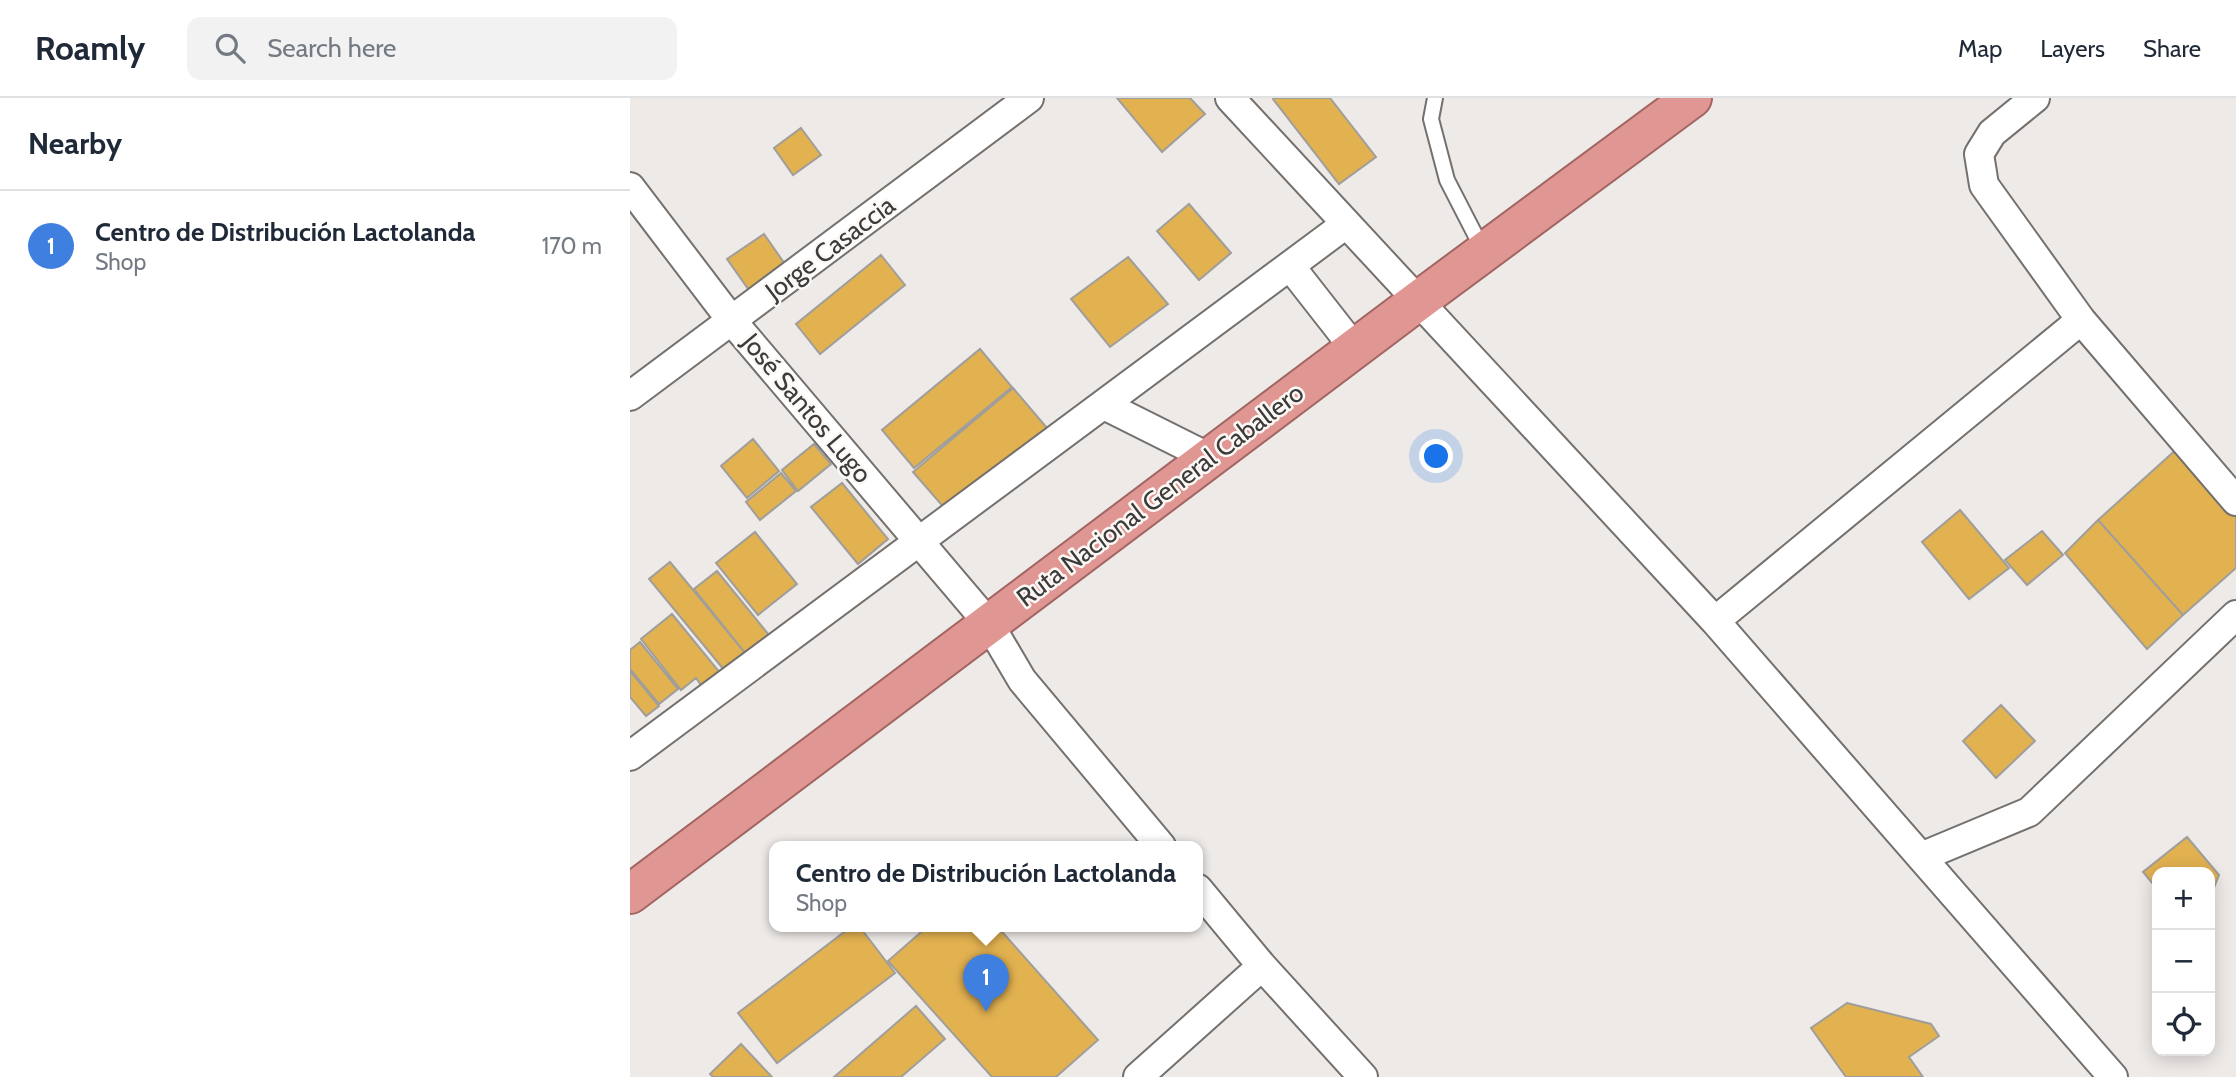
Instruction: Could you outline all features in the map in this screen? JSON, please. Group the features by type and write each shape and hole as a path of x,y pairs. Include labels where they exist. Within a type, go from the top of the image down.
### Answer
{"highway":[{"name":"Ruta Nacional General Caballero","path":"630,894 1692,98"}],"street":[{"path":"1230,98 1715,621 2113,1077"},
{"path":"2035,98 1992,133 1979,153 1984,185 2081,320 2236,501"},
{"name":"Jorge Casaccia","path":"630,396 732,321 1017,101"},
{"name":"José Santos Lugo","path":"630,187 732,321 989,624 1022,680 1157,841"},
{"path":"630,756 1346,224"},
{"path":"1290,266 1354,349"},
{"path":"1715,621 2081,320"},
{"path":"1104,405 1210,458"},
{"path":"1921,857 2029,812 2236,615"},
{"path":"1203,896 1262,966 1363,1077"},
{"path":"1139,1077 1262,966"}],"lane":[{"path":"1435,98 1432,119 1447,180 1484,252"}],"building":[{"path":"1117,98 1190,98 1205,114 1162,152"},
{"path":"1274,98 1330,98 1376,157 1339,184"},
{"path":"801,128 821,155 793,175 774,148"},
{"path":"1189,204 1231,253 1199,280 1157,231"},
{"path":"764,234 787,267 751,293 727,259"},
{"path":"881,255 905,285 820,354 796,324"},
{"path":"1128,257 1168,304 1110,347 1071,299"},
{"path":"980,349 1012,387 914,468 882,430"},
{"path":"1013,388 1047,428 947,511 913,472"},
{"path":"753,439 779,471 747,498 721,466"},
{"path":"814,444 831,464 798,491 782,470"},
{"path":"2179,447 2236,510 2236,568 2183,615 2098,520"},
{"path":"781,473 796,491 760,520 746,502"},
{"path":"842,483 888,539 858,564 811,507"},
{"path":"1960,510 2009,568 1969,599 1922,542"},
{"path":"2098,520 2183,615 2147,649 2065,553"},
{"path":"2042,531 2063,555 2027,585 2005,560"},
{"path":"755,532 797,584 758,615 716,563"},
{"path":"670,562 746,654 725,671 649,579"},
{"path":"717,571 769,635 746,654 694,589"},
{"path":"672,614 721,674 703,688 696,678 681,690 641,639"},
{"path":"640,642 678,689 659,704 630,669 630,650"},
{"path":"630,671 659,706 646,716 630,697"},
{"path":"2001,705 2035,741 1996,778 1963,741"},
{"path":"2187,837 2212,867 2152,867 2152,883 2143,872"},
{"path":"844,932 864,932 895,973 777,1063 738,1013"},
{"path":"921,932 1002,932 1098,1040 1056,1077 992,1077 888,961"},
{"path":"1847,1003 1931,1024 1939,1036 1909,1057 1923,1077 1846,1077 1811,1028"},
{"path":"916,1006 945,1039 901,1077 834,1077"},
{"path":"741,1044 772,1077 713,1077 710,1074"}],"place":[{"name":"Centro de Distribución Lactolanda","path":"986,1012"}]}
